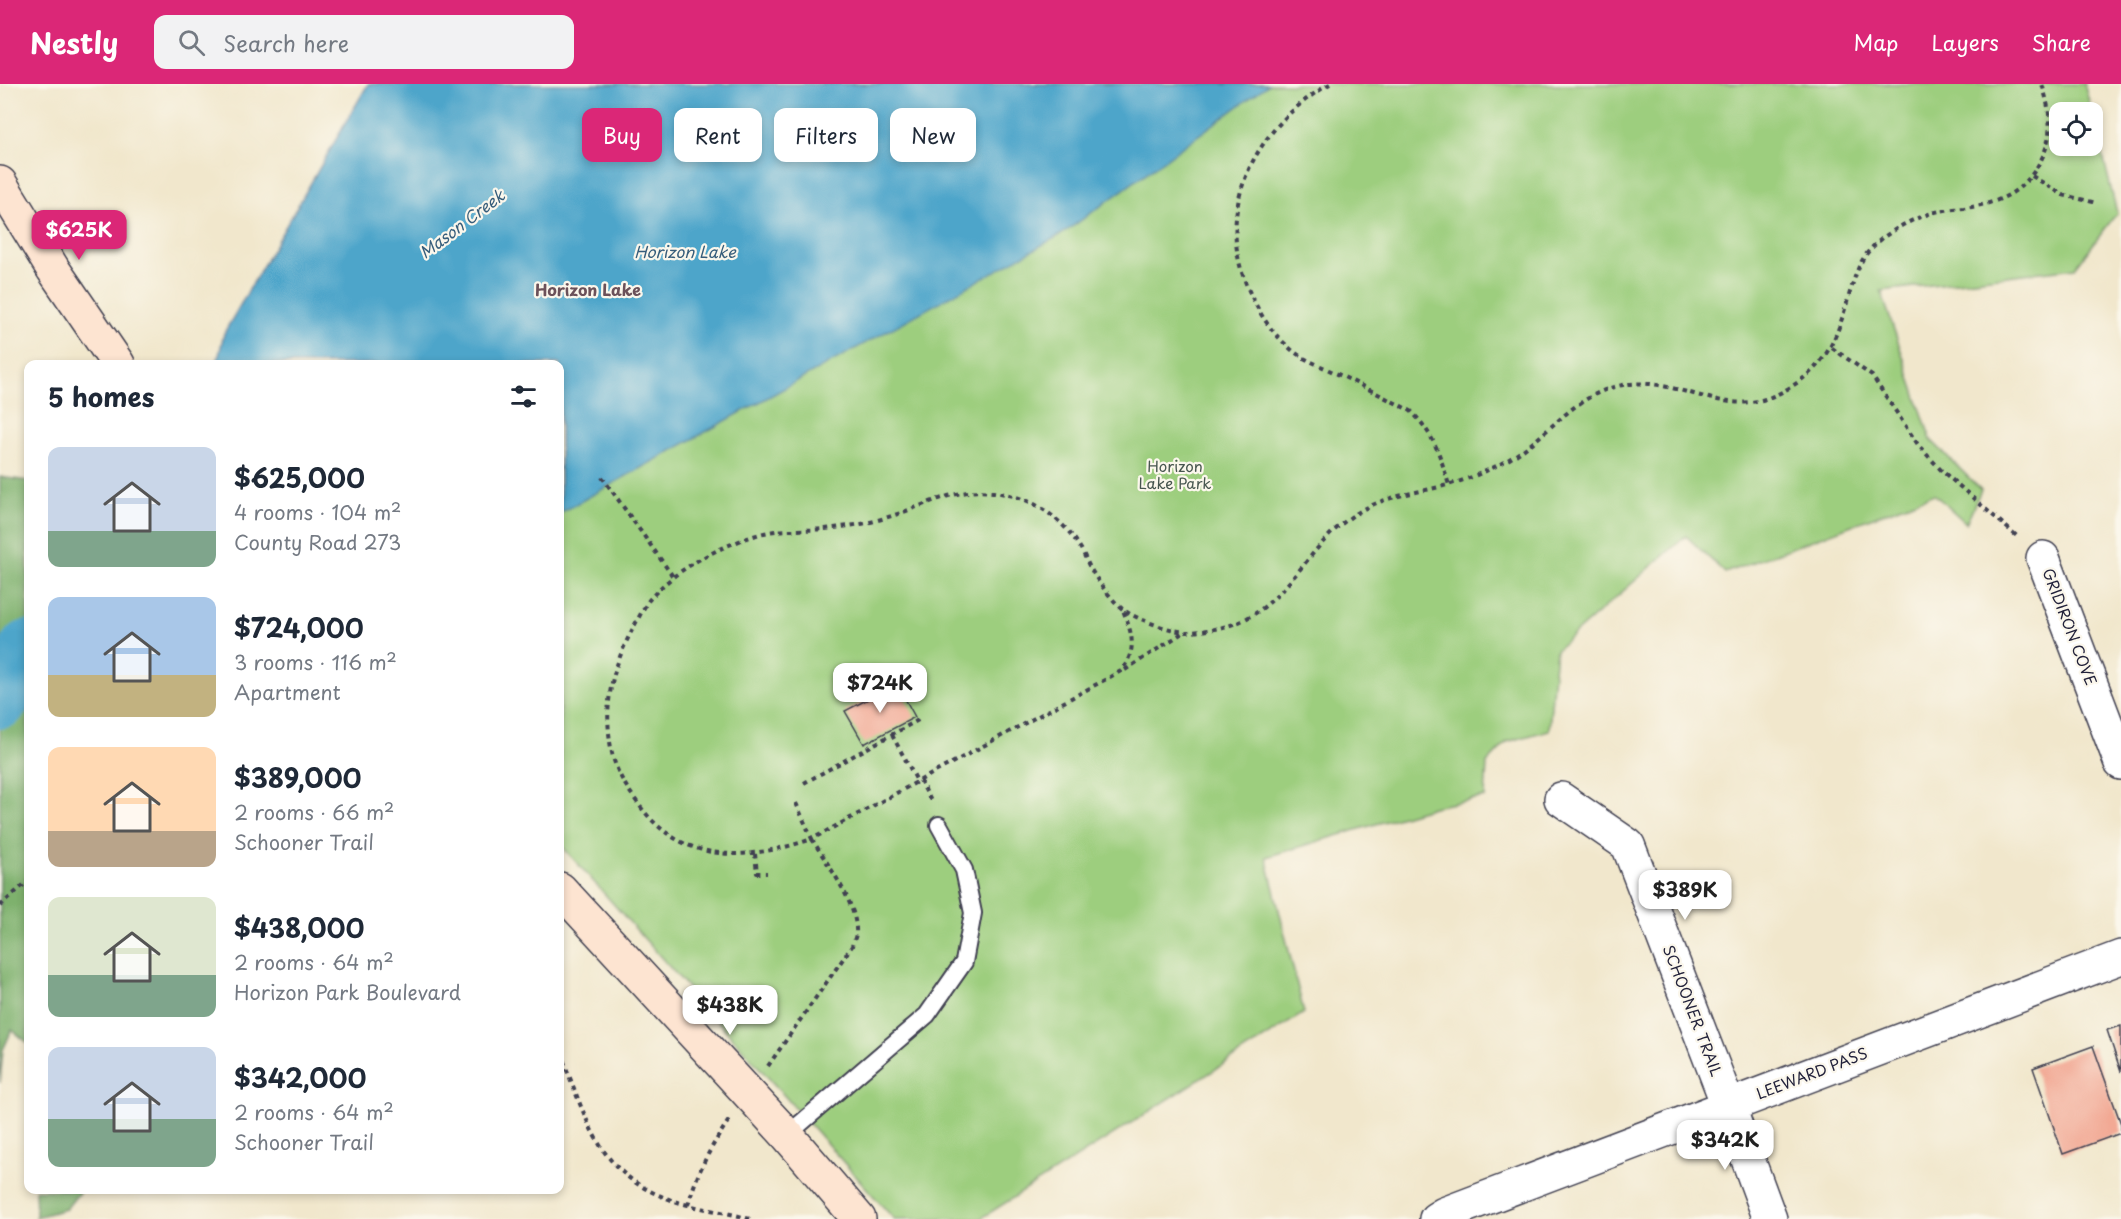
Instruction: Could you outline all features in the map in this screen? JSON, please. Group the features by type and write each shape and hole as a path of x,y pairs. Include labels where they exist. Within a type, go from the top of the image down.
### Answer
{"street":[{"path":"0,183 53,269 115,360"},
{"name":"GRIDIRON COVE","path":"2043,558 2121,763"},
{"name":"SCHOONER TRAIL","path":"1561,799 1628,845 1770,1219"},
{"path":"564,893 787,1135 859,1219"},
{"name":"LEEWARD PASS","path":"1436,1219 1728,1105 2121,957"}],"lane":[{"path":"787,1135 927,1015 964,962 973,913 964,870 939,825"}],"path":[{"path":"1329,84 1308,96 1270,133 1256,154 1242,183 1235,213 1236,246 1243,279 1266,325 1296,354 1411,411 1425,425 1435,441 1449,485"},
{"path":"1123,610 1154,624 1186,632 1221,628 1247,620 1273,602 1306,560 1340,523 1358,512 1399,495 1466,480 1514,456 1575,406 1599,392 1627,384 1655,384 1728,403 1762,400 1779,393 1803,379 1832,348 1857,268 1879,242 1913,220 1935,212 1988,204 2002,198 2017,191 2032,176 2046,150 2049,137 2049,105 2042,84"},
{"path":"2032,176 2063,195 2097,203"},
{"path":"1832,348 1872,376 1919,446 1942,471 2043,558"},
{"path":"602,477 674,578"},
{"path":"1121,671 1130,660 1133,644 1131,631 1123,610 1090,568 1076,541 1057,519 1028,501 999,494 970,491 948,495 876,521 823,529 790,529 763,533 718,551 681,571 647,602 620,651 607,708 612,758 623,781 639,804 666,834 699,851 743,855 780,850 813,839 1142,661 1186,632"},
{"path":"804,783 920,719"},
{"path":"892,735 918,781"},
{"path":"765,1071 842,962 856,935 855,917 847,898 813,839 796,803"},
{"path":"754,854 757,873 767,873"},
{"path":"0,906 24,885"},
{"path":"564,1062 594,1138 610,1161 641,1187 688,1205 750,1219"},
{"path":"688,1205 697,1175 707,1154 733,1114"}],"green space":[{"name":"Horizon Lake Park","path":"1049,84 2084,84 2089,102 2049,102 2049,156 2103,156 2117,213 2075,268 1881,291 1931,440 1981,490 1966,523 1934,494 1725,573 1686,536 1556,650 1549,730 1507,742 1487,763 1485,797 1433,807 1266,857 1304,1013 980,1219 894,1219 564,848 564,433 941,162 976,162 976,137"},
{"path":"0,477 24,480 24,1040 12,1030 3,1050 0,1083"},
{"path":"35,1194 78,1194 66,1209 36,1217"}],"water":[{"name":"Horizon Lake","path":"368,84 1269,84 1062,234 564,511 564,360 218,360 224,333"}],"building":[{"path":"897,684 915,717 864,744 845,711"},
{"path":"2121,1026 2121,1072 2107,1030"},
{"path":"2093,1046 2121,1124 2121,1133 2063,1154 2033,1068"}],"waterway":[{"name":"Mason Creek","path":"0,700 24,656"}],"district":[{"name":"Horizon Lake","path":"588,290"}]}
